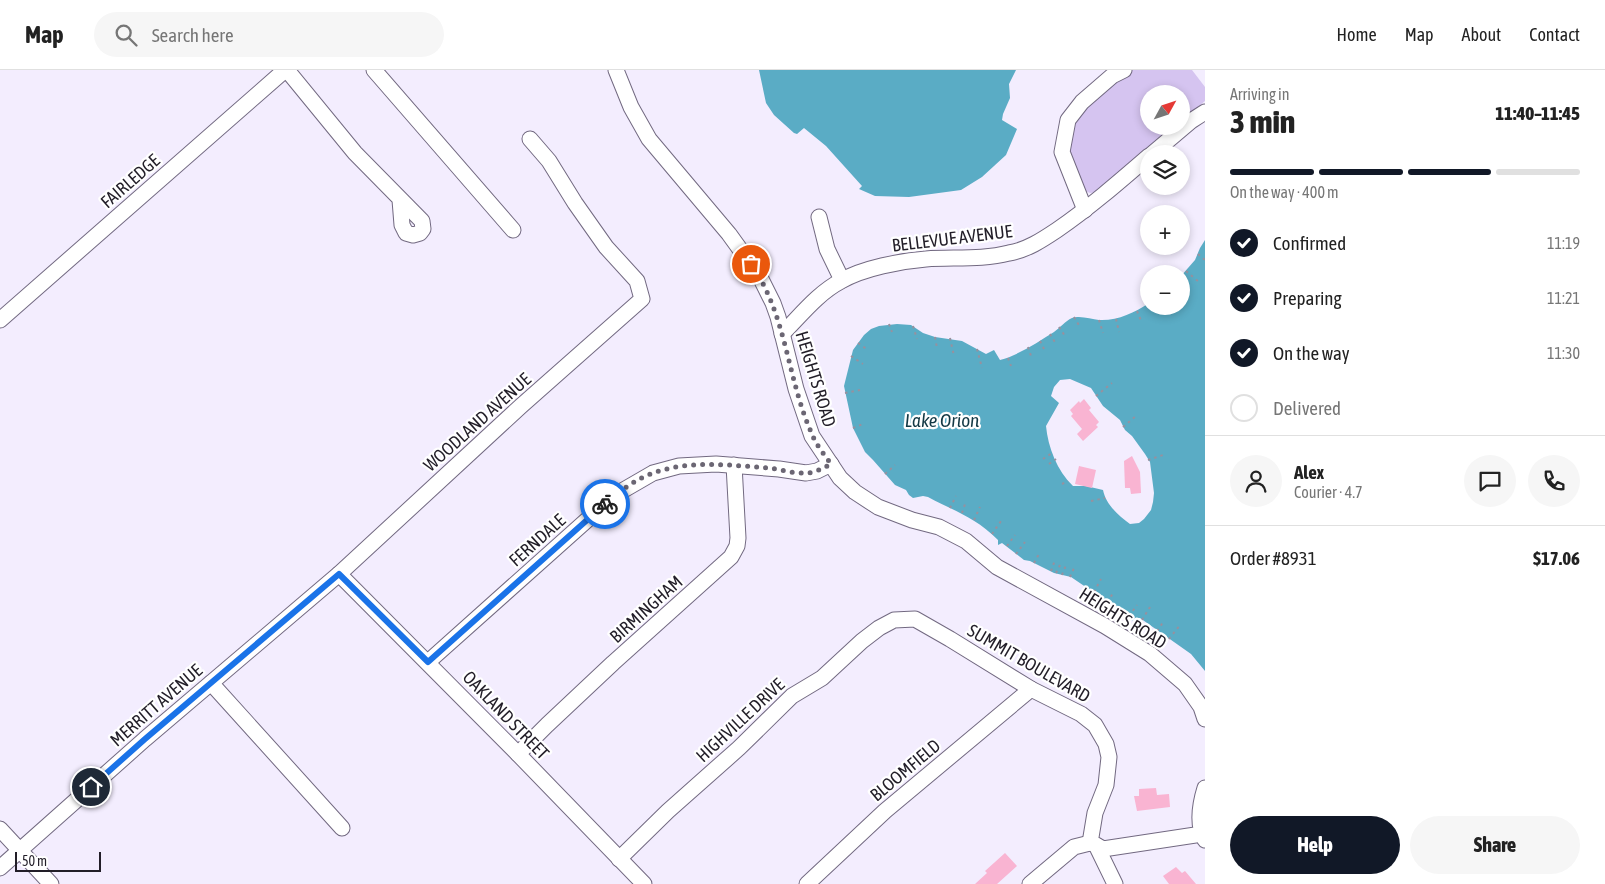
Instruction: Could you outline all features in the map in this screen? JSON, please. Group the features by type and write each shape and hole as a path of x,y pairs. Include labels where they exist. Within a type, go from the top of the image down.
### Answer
{"street":[{"path":"286,70 355,153 400,200"},
{"name":"FAIRLEDGE","path":"0,320 286,70"},
{"path":"374,70 513,230"},
{"path":"1085,210 1062,152 1068,120 1082,102 1112,76 1124,70"},
{"name":"HEIGHTS ROAD","path":"619,72 631,107 649,139 729,234 760,276 773,302 796,389 812,436 840,478 855,492 878,506 912,520 939,527 966,541 997,567 1105,626 1150,654 1186,684 1201,707 1205,719"},
{"path":"1162,145 1190,121 1205,112"},
{"name":"WOODLAND AVENUE","path":"339,574 521,406 642,299 636,281 606,247 549,161 530,139"},
{"name":"BELLEVUE AVENUE","path":"782,334 818,298 842,280 868,270 898,262 970,258 1010,253 1038,242 1085,210 1140,164"},
{"path":"819,217 827,249 842,280"},
{"name":"FERNDALE","path":"428,662 615,495 654,473 679,466 734,465 779,469 806,474 831,464"},
{"name":"BIRMINGHAM","path":"518,754 546,725 613,663 731,557 737,546 738,538 734,465"},
{"name":"OAKLAND STREET","path":"339,574 428,662 644,884"},
{"name":"MERRITT AVENUE","path":"0,868 145,739 339,574"},
{"name":"SUMMIT BOULEVARD","path":"894,620 915,619 1031,689 1081,714 1094,725 1106,744 1109,757 1106,785 1095,813 1093,844"},
{"name":"HIGHVILLE DRIVE","path":"619,859 668,811 739,748 792,696 822,678 862,640 894,620"},
{"path":"211,683 342,828"},
{"name":"BLOOMFIELD","path":"807,884 885,811 1031,689"},
{"path":"1030,884 1074,847 1093,844 1103,849 1203,837 1201,830 1201,800 1205,788"},
{"path":"0,829 51,884"},
{"path":"1093,844 1115,884"}],"path":[{"path":"1198,254 1205,260"},
{"path":"1190,274 1200,282"},
{"path":"1137,311 1142,323"},
{"path":"1074,317 1080,327"},
{"path":"1116,319 1119,332"},
{"path":"1100,320 1103,333"},
{"path":"889,324 892,332"},
{"path":"913,326 917,339"},
{"path":"1059,328 1065,336"},
{"path":"1050,334 1056,344"},
{"path":"935,337 937,348"},
{"path":"950,338 954,356"},
{"path":"1040,341 1045,351"},
{"path":"858,343 868,350"},
{"path":"1028,347 1031,356"},
{"path":"977,349 982,368"},
{"path":"851,356 862,364"},
{"path":"1008,358 1011,366"},
{"path":"1096,396 1112,382"},
{"path":"845,393 860,390"},
{"path":"1123,427 1138,415"},
{"path":"853,428 864,424"},
{"path":"1043,459 1052,453"},
{"path":"1148,460 1163,455"},
{"path":"1049,464 1056,459"},
{"path":"884,474 895,465"},
{"path":"1062,484 1068,481"},
{"path":"950,508 956,496"},
{"path":"1091,501 1105,498"},
{"path":"962,513 966,501"},
{"path":"974,520 980,507"},
{"path":"992,534 1002,521"},
{"path":"1007,546 1015,535"},
{"path":"1016,554 1025,542"},
{"path":"1034,563 1039,554"},
{"path":"1051,571 1055,560"},
{"path":"1056,574 1061,563"},
{"path":"1062,575 1066,565"},
{"path":"1070,577 1074,568"},
{"path":"1094,592 1101,579"},
{"path":"1107,602 1114,592"},
{"path":"1129,616 1137,605"},
{"path":"1142,620 1150,607"},
{"path":"1157,631 1164,621"},
{"path":"1169,640 1180,625"}],"shaded area":[{"path":"1130,70 1192,70 1205,87 1205,101 1190,114 1190,85 1140,85 1140,135 1164,135 1153,145 1140,145 1140,156 1097,192 1090,193 1083,190 1068,154 1071,120"}],"water":[{"path":"759,70 1016,70 1009,84 1010,98 1002,120 1017,129 1006,155 982,177 961,190 909,197 875,196 859,189 862,186 826,146 804,128 797,134 794,133 774,115 766,103"},
{"name":"Lake Orion","path":"1205,240 1205,671 1191,654 1140,618 1135,618 1132,621 1130,617 1071,577 1054,573 1024,560 1002,543 998,545 998,540 990,532 965,516 928,497 913,498 906,490 895,485 865,452 853,428 844,386 853,350 864,335 871,329 879,326 911,325 923,333 935,337 962,341 986,354 994,350 1000,360 1035,344 1072,318 1106,320 1119,318 1140,308 1140,315 1190,315 1190,266","holes":["1070,379 1091,388 1103,406 1120,420 1125,430 1132,436 1150,462 1154,493 1153,502 1151,510 1139,523 1130,524 1117,514 1107,501 1103,490 1086,486 1073,486 1062,473 1051,450 1046,426 1059,403 1051,396 1054,387 1060,380"]}],"building":[{"path":"1084,399 1091,408 1089,410 1099,422 1096,425 1098,427 1083,441 1077,434 1082,429 1071,416 1073,414 1070,410 1079,401 1080,403"},
{"path":"1132,456 1140,472 1141,493 1131,494 1130,488 1125,488 1124,461"},
{"path":"1079,466 1096,470 1092,488 1075,484"},
{"path":"1156,788 1157,795 1169,794 1170,807 1137,811 1134,796 1139,796 1139,789"},
{"path":"1005,853 1017,866 997,884 975,884 987,873 985,871"},
{"path":"1176,867 1182,873 1185,871 1196,884 1169,884 1163,876"}],"way so far":[{"path":"605,504 615,495 636,482 654,473 679,466 734,465 779,469 806,474 831,464 812,436 796,389 773,302 760,276 751,264"}],"route":[{"path":"91,787 339,574 428,662 605,504"}]}
